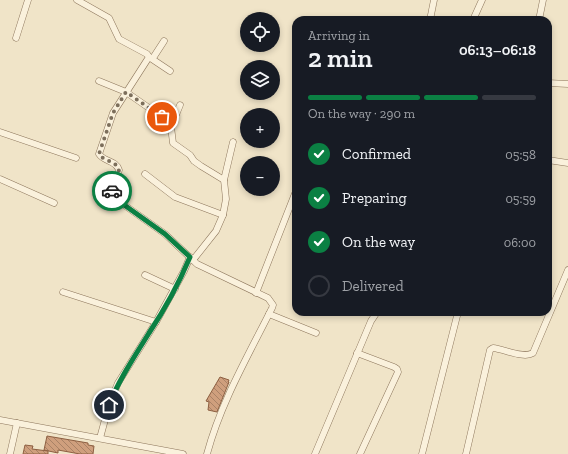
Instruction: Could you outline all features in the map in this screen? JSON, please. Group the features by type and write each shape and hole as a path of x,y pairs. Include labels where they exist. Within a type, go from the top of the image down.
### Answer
{"street":[{"path":"16,38 28,0"},
{"path":"78,0 109,18 119,39 151,57 170,71"},
{"path":"431,16 434,0"},
{"path":"475,16 482,0"},
{"path":"539,16 543,0"},
{"path":"164,41 126,92 113,113 99,154 102,158 116,164 119,170 112,191 113,197 165,234 205,269 272,301 272,308 225,401 213,430 207,454"},
{"path":"99,81 126,92 162,117 171,127"},
{"path":"552,83 568,84"},
{"path":"180,105 171,127 173,143 190,155 194,161 224,180"},
{"path":"0,132 76,158"},
{"path":"100,438 109,405 118,383 156,322 192,259 216,231 223,215 226,199 224,180 233,142"},
{"path":"552,161 568,163"},
{"path":"145,174 175,197 223,215"},
{"path":"0,179 54,203"},
{"path":"256,293 292,201"},
{"path":"552,308 568,270"},
{"path":"145,275 175,289"},
{"path":"63,292 156,322"},
{"path":"269,314 316,333"},
{"path":"315,454 374,316"},
{"path":"422,454 457,316"},
{"path":"466,454 490,350 493,348 501,349 523,355 530,355 533,353 549,316"},
{"path":"358,353 397,368 398,372 360,454"},
{"path":"0,420 183,454"},
{"path":"10,454 16,423"},
{"path":"142,454 143,446"}],"building":[{"path":"220,377 229,380 229,382 217,412 208,410 209,402 206,401"},
{"path":"47,436 88,443 88,445 94,446 93,454 80,454 58,450 58,453 44,450"},
{"path":"25,445 33,446 32,449 48,451 48,454 23,454"}],"way so far":[{"path":"112,191 119,170 118,167 116,164 102,158 99,154 113,113 126,92 162,117"}],"route":[{"path":"109,405 118,383 156,322 190,257 165,234 116,200 113,197 112,191"}]}
